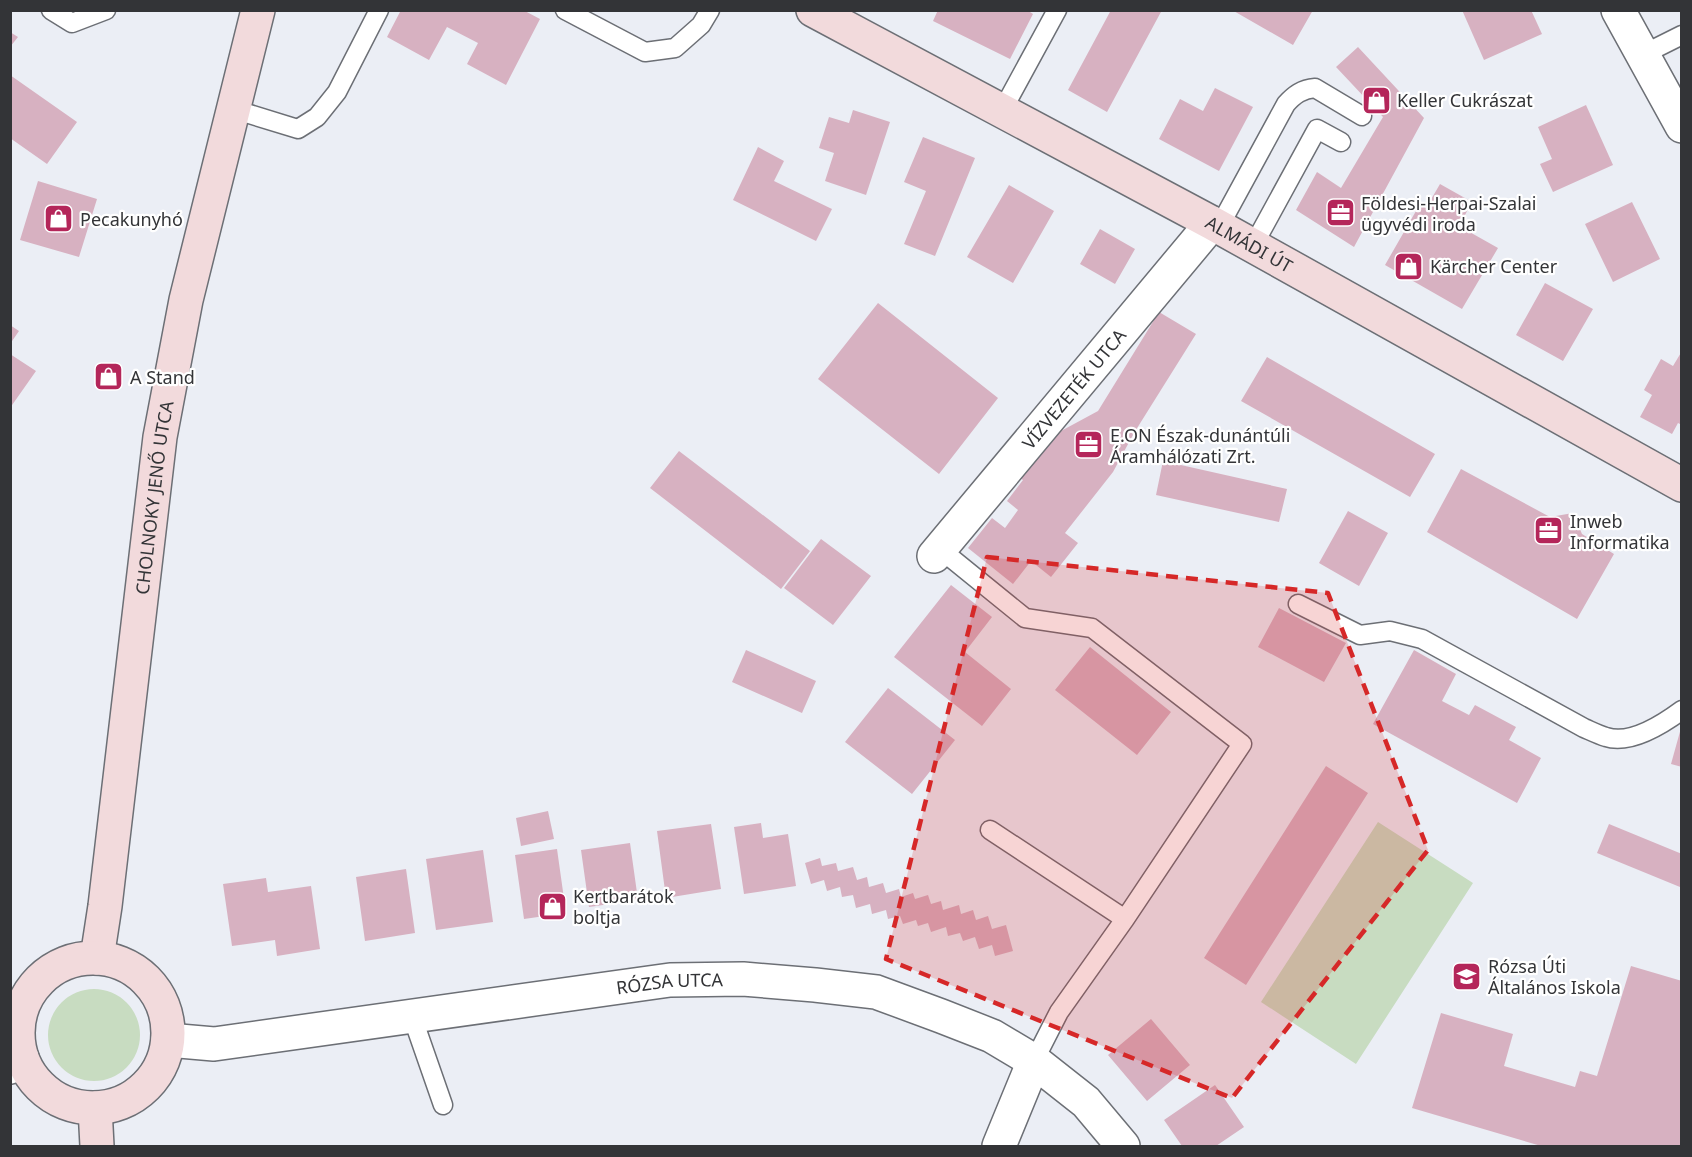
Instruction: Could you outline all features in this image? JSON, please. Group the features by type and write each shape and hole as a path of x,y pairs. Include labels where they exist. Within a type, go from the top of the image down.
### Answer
{"street":[{"name":"CHOLNOKY JENŐ UTCA","path":"98,958 160,436 186,300 258,10"},
{"name":"ALMÁDI ÚT","path":"813,10 1215,224 1682,485"},
{"path":"1618,10 1682,126"},
{"name":"VÍZVEZETÉK UTCA","path":"937,553 1215,224"},
{"path":"98,958 121,963 142,976 157,994 166,1016 168,1040 163,1062 152,1080 136,1095 116,1104 95,1108 72,1105 50,1095 16,1063 20,1017 27,997 40,981 56,968 76,960 98,958"},
{"name":"RÓZSA UTCA","path":"168,1040 214,1044 670,980 743,979 815,985 876,992 992,1036 1034,1061 1086,1102 1123,1146"},
{"path":"999,1146 1034,1061"},
{"path":"95,1108 97,1146"}],"lane":[{"path":"51,10 72,23 105,10"},
{"path":"233,108 298,129 317,117 337,92 379,10"},
{"path":"565,10 645,52 675,48 701,25 710,10"},
{"path":"1002,111 1057,10"},
{"path":"1642,55 1682,35"},
{"path":"1215,224 1286,104 1293,97 1315,88 1362,116"},
{"path":"1253,246 1317,129 1341,142"},
{"path":"937,553 1024,618 1092,628 1242,744 1125,919 1059,1012 1034,1061"},
{"path":"1298,604 1360,635 1390,631 1422,639 1584,728 1609,738 1638,735 1664,723 1682,710"},
{"path":"990,830 1125,919"},
{"path":"412,1016 443,1105"}],"highlighted area":[{"path":"987,557 1328,593 1428,850 1232,1098 886,959"}],"green space":[{"path":"1378,822 1473,883 1356,1064 1261,1002"},
{"path":"94,989 120,997 132,1009 140,1035 132,1061 120,1073 94,1081 68,1073 56,1061 48,1035 56,1009 68,997"}],"building":[{"path":"401,10 523,10 540,19 506,85 467,64 478,43 447,27 429,60 387,37"},
{"path":"938,10 1027,10 1033,14 1010,59 933,21"},
{"path":"1111,10 1162,10 1107,112 1068,90"},
{"path":"1232,10 1313,10 1293,45"},
{"path":"1462,10 1531,10 1542,34 1484,60"},
{"path":"10,32 18,37 10,47"},
{"path":"1358,47 1424,118 1354,247 1296,210 1317,172 1341,188 1383,117 1336,67"},
{"path":"10,75 77,122 47,164 10,138"},
{"path":"1215,88 1253,107 1219,171 1159,139 1180,99 1203,111"},
{"path":"1586,105 1613,165 1553,192 1540,164 1552,159 1538,127"},
{"path":"853,110 890,122 866,195 825,181 834,153 819,148 829,117 849,123"},
{"path":"923,137 975,158 935,256 904,244 926,191 904,182"},
{"path":"758,147 784,161 774,181 832,209 816,241 733,200"},
{"name":"Pecakunyhó","path":"38,181 97,199 79,257 20,240"},
{"path":"1440,184 1472,202 1459,226 1498,248 1462,309 1385,265 1420,204 1426,208"},
{"path":"1009,185 1054,211 1013,283 967,257"},
{"path":"1632,202 1660,259 1613,282 1585,224"},
{"path":"1100,229 1135,249 1115,284 1080,264"},
{"path":"1545,283 1593,309 1563,361 1516,335"},
{"path":"878,303 998,398 939,474 818,379"},
{"name":"E.ON Észak-dunántúli Áramhálózati Zrt.","path":"1159,312 1196,334 1134,433 1113,472 1065,533 1078,543 1051,577 1031,561 1013,584 968,548 992,518 1005,528 1018,510 1007,501 1023,480 1013,473 1038,442 1047,448 1061,431 1098,411"},
{"path":"10,325 19,331 10,344"},
{"path":"1682,351 1682,425 1678,423 1672,434 1640,417 1652,395 1644,390 1661,359 1673,366"},
{"path":"10,354 36,371 10,408"},
{"path":"1267,357 1435,454 1410,497 1241,401"},
{"path":"679,451 810,551 781,589 650,488"},
{"path":"1163,461 1287,489 1279,522 1156,495"},
{"path":"1461,469 1550,517 1573,513 1582,534 1614,554 1577,619 1427,532"},
{"path":"1348,511 1388,533 1359,586 1319,563"},
{"path":"821,539 871,576 833,625 784,588"},
{"path":"951,585 992,617 965,652 1011,689 982,726 894,657"},
{"path":"1279,608 1346,643 1324,682 1258,647"},
{"path":"1090,647 1171,712 1137,755 1055,690"},
{"path":"746,650 816,681 802,713 732,682"},
{"path":"1414,650 1456,674 1442,701 1469,715 1475,705 1516,727 1509,740 1541,758 1517,803 1373,724"},
{"path":"888,688 955,740 912,794 845,742"},
{"path":"1682,728 1682,767 1671,764"},
{"path":"1326,766 1368,793 1246,985 1204,958"},
{"path":"548,811 554,839 521,846 516,818"},
{"path":"761,823 763,838 788,834 796,886 744,894 734,827"},
{"path":"711,824 721,889 666,898 657,831"},
{"path":"1609,824 1682,854 1680,887 1597,853"},
{"path":"630,843 638,900 589,907 581,850"},
{"path":"557,849 566,913 524,919 515,855"},
{"path":"483,850 493,922 436,930 426,859"},
{"path":"820,858 822,866 836,863 838,871 853,867 857,880 867,877 869,887 883,883 886,893 899,889 901,897 913,893 915,899 928,895 931,904 941,901 943,910 959,905 961,914 973,910 976,920 988,916 992,929 1006,925 1013,951 995,956 992,945 979,949 975,937 963,941 960,933 948,936 946,927 931,932 928,923 918,926 916,920 903,924 900,916 888,919 886,910 872,914 870,904 856,908 853,895 842,897 840,887 827,891 824,880 811,884 805,863"},
{"path":"406,869 415,933 365,941 356,877"},
{"path":"266,878 268,892 311,886 320,949 277,956 275,940 232,946 223,884"},
{"name":"Rózsa Úti Általános Iskola","path":"1631,966 1682,981 1682,1146 1541,1146 1412,1108 1441,1013 1513,1034 1504,1066 1575,1087 1580,1071 1597,1076"},
{"path":"1151,1019 1190,1065 1147,1101 1108,1055"},
{"path":"1215,1085 1244,1127 1216,1146 1182,1146 1164,1120"}],"place":[{"name":"Keller Cukrászat","path":"1376,100"},
{"name":"Földesi-Herpai-Szalai ügyvédi iroda","path":"1340,213"},
{"name":"Pecakunyhó","path":"59,219"},
{"name":"Kärcher Center","path":"1409,266"},
{"name":"A Stand","path":"109,377"},
{"name":"E.ON Észak-dunántúli Áramhálózati Zrt.","path":"1089,445"},
{"name":"Inweb Informatika","path":"1549,531"},
{"name":"Kertbarátok boltja","path":"552,906"},
{"name":"Rózsa Úti Általános Iskola","path":"1467,976"}]}
